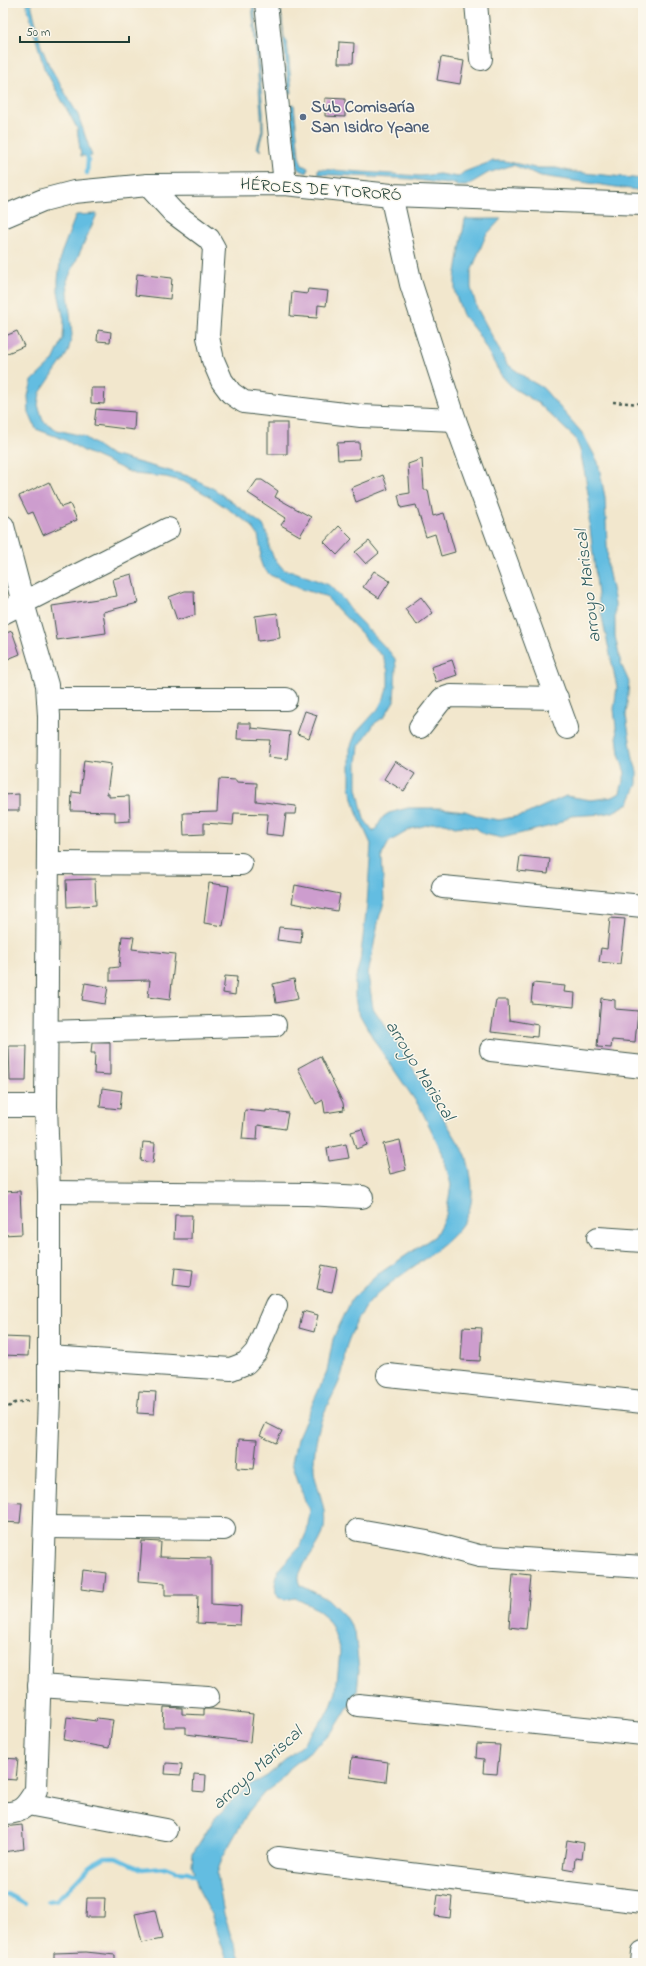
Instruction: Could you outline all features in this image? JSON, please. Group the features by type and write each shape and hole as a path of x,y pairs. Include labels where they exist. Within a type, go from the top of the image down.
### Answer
{"street":[{"path":"266,3 285,184"},
{"path":"476,3 481,59"},
{"name":"HÉROES DE YTORORÓ","path":"3,217 43,200 74,192 148,185 285,184 391,195 643,204"},
{"path":"148,185 174,213 209,239 214,248 208,336 213,360 222,381 231,393 244,402 361,416 455,420"},
{"path":"391,195 412,284 455,420 567,728"},
{"path":"3,526 23,603 44,670 48,699 46,1106 49,1192 49,1396 46,1527 36,1790 28,1804 14,1814 3,1813"},
{"path":"3,613 168,529"},
{"path":"420,727 442,699 451,696 557,698"},
{"path":"48,699 286,698"},
{"path":"48,863 241,864"},
{"path":"443,887 643,906"},
{"path":"47,1032 275,1025"},
{"path":"491,1050 643,1067"},
{"path":"3,1106 46,1106"},
{"path":"49,1192 307,1194 362,1197"},
{"path":"598,1238 643,1241"},
{"path":"49,1357 231,1369 246,1363 256,1352 276,1305"},
{"path":"388,1374 643,1402"},
{"path":"46,1527 224,1529"},
{"path":"358,1530 427,1542 479,1556 643,1567"},
{"path":"39,1686 208,1697"},
{"path":"358,1705 643,1734"},
{"path":"28,1804 166,1830"},
{"path":"278,1858 643,1902"},
{"path":"642,1963 643,1952"}],"path":[{"path":"612,402 643,404"},
{"path":"3,1410 15,1403 49,1396"}],"water":[{"path":"26,3 31,3 41,46 49,65 78,115 92,156 81,156 77,128 44,68"},
{"path":"252,3 254,3 263,112 263,131 259,147 262,150 261,151 257,148 262,130"},
{"path":"280,3 284,37 287,41 292,93 289,93"},
{"path":"294,104 299,156 302,165 308,168 307,173 298,169 296,162 290,105"},
{"path":"493,161 505,161 535,168 556,168 574,172 643,179 643,191 541,176 513,165 488,173 466,186 456,186 456,183 446,184 410,179 318,174 318,169 420,176 439,174 458,177 464,172"},
{"path":"97,214 67,281 72,335 68,352 40,393 38,405 43,421 57,430 83,436 111,455 188,476 214,489 263,525 269,539 269,547 274,558 284,570 292,571 329,585 343,599 354,615 389,651 395,659 396,667 394,701 384,717 375,723 359,746 357,764 357,788 364,819 374,832 383,817 389,813 408,808 440,808 465,811 481,817 499,820 524,815 566,796 591,800 613,797 620,793 625,773 619,754 614,709 617,687 599,603 589,520 590,507 580,450 575,438 538,403 513,388 501,375 478,334 463,315 455,293 455,278 465,219 501,219 486,235 471,272 471,288 477,308 507,364 543,388 583,434 598,462 605,497 608,569 615,603 615,636 621,664 629,682 626,716 633,759 637,771 637,784 629,803 613,812 571,816 555,825 502,838 484,834 476,828 463,826 455,827 445,823 435,823 411,829 389,842 382,855 384,903 379,918 368,975 373,1008 403,1052 466,1155 471,1179 472,1197 466,1218 456,1232 442,1246 377,1294 366,1307 356,1323 349,1340 345,1351 342,1375 322,1417 315,1448 314,1470 324,1509 325,1516 323,1532 317,1545 302,1567 298,1580 300,1585 329,1600 343,1614 355,1632 359,1670 357,1692 336,1727 324,1740 289,1768 276,1784 264,1793 248,1812 222,1858 217,1874 224,1914 242,1963 228,1963 211,1914 198,1888 192,1865 193,1853 215,1818 233,1800 249,1786 267,1776 304,1743 329,1711 336,1692 340,1651 332,1627 324,1615 315,1608 295,1598 285,1600 276,1593 275,1584 279,1569 301,1545 307,1531 310,1510 305,1501 292,1463 297,1439 327,1371 333,1339 352,1299 377,1275 435,1236 446,1215 451,1185 442,1152 421,1109 377,1045 357,1010 355,996 355,981 360,961 367,905 371,844 357,813 350,787 350,748 356,733 378,709 384,698 388,686 388,671 383,656 372,647 362,634 325,596 301,589 270,575 263,568 260,560 261,550 258,535 250,524 209,496 184,482 166,477 134,474 84,451 63,439 36,429 29,413 28,396 32,381 53,361 63,339 64,320 58,292 61,254 76,215"}],"building":[{"path":"339,42 354,43 353,63 338,63"},
{"path":"441,57 464,61 460,84 437,80"},
{"path":"325,98 345,99 345,117 325,116"},
{"path":"137,274 172,278 170,299 135,295"},
{"path":"308,289 328,291 326,306 318,305 317,318 290,316 292,292 307,294"},
{"path":"98,330 111,332 110,342 97,341"},
{"path":"17,331 24,346 3,355 3,337"},
{"path":"91,388 105,388 104,404 91,403"},
{"path":"96,409 135,412 134,430 94,425"},
{"path":"268,423 287,423 287,454 268,454"},
{"path":"359,442 360,459 338,460 337,443"},
{"path":"422,459 424,490 428,490 433,516 444,513 455,552 441,556 435,534 426,537 416,505 401,508 398,495 410,493 408,464"},
{"path":"383,475 388,489 356,502 351,488"},
{"path":"257,480 262,480 278,491 275,497 311,517 300,536 281,525 286,518 248,493"},
{"path":"49,482 61,507 70,504 77,520 43,535 33,512 28,514 19,496"},
{"path":"339,526 352,539 337,555 324,542"},
{"path":"369,541 379,553 366,564 355,552"},
{"path":"374,571 390,581 379,598 363,587"},
{"path":"132,574 138,603 103,612 106,633 57,640 52,606 117,596 113,579"},
{"path":"185,591 194,591 195,615 177,620 169,597"},
{"path":"421,597 433,613 417,625 405,609"},
{"path":"277,613 280,638 258,641 255,616"},
{"path":"12,631 20,654 3,661 3,634"},
{"path":"452,660 457,675 436,682 431,667"},
{"path":"305,711 317,715 309,738 297,734"},
{"path":"238,723 251,723 251,728 290,732 287,759 268,757 270,740 237,739"},
{"path":"84,760 111,764 107,794 109,794 109,797 129,796 130,821 115,822 115,812 71,811 72,792 80,793"},
{"path":"395,761 415,774 404,791 384,779"},
{"path":"219,779 236,780 236,782 257,783 256,801 296,806 295,814 286,814 283,836 266,834 268,814 234,813 233,825 204,823 204,834 184,835 183,813 217,812"},
{"path":"19,794 19,811 3,811 3,795"},
{"path":"520,856 550,859 548,874 518,871"},
{"path":"95,879 96,905 67,907 66,880"},
{"path":"209,883 229,886 223,926 204,923"},
{"path":"295,885 340,894 337,911 292,903"},
{"path":"610,918 625,919 620,964 599,962 601,948 607,949"},
{"path":"279,927 302,929 301,943 277,940"},
{"path":"122,936 134,937 132,949 175,954 170,1000 148,997 150,980 110,981 110,968 119,967"},
{"path":"225,976 237,977 235,995 223,993"},
{"path":"294,979 298,999 276,1003 273,984"},
{"path":"85,983 108,987 105,1004 82,1000"},
{"path":"533,983 565,986 564,992 575,993 574,1007 531,1003"},
{"path":"601,998 615,1000 615,1009 638,1011 635,1042 612,1040 611,1048 597,1047"},
{"path":"496,1000 508,1000 509,1020 538,1025 537,1037 491,1032"},
{"path":"92,1043 110,1043 110,1075 94,1074 95,1053 91,1053"},
{"path":"9,1046 27,1046 26,1081 10,1081"},
{"path":"320,1056 343,1103 344,1110 325,1113 323,1100 316,1104 298,1068"},
{"path":"102,1088 122,1091 120,1109 100,1107"},
{"path":"245,1110 266,1112 266,1110 288,1113 285,1129 258,1125 257,1140 242,1139"},
{"path":"362,1129 367,1145 356,1149 351,1132"},
{"path":"400,1140 406,1170 390,1174 383,1144"},
{"path":"143,1142 155,1143 153,1163 141,1161"},
{"path":"346,1144 349,1158 329,1161 327,1148"},
{"path":"20,1191 22,1234 3,1235 3,1192"},
{"path":"175,1215 192,1215 191,1239 174,1239"},
{"path":"322,1265 337,1268 332,1292 317,1289"},
{"path":"175,1268 193,1270 191,1287 173,1285"},
{"path":"303,1311 318,1315 314,1332 299,1328"},
{"path":"463,1327 482,1328 480,1361 461,1360"},
{"path":"3,1337 29,1338 28,1356 3,1355"},
{"path":"139,1391 156,1392 154,1414 137,1413"},
{"path":"266,1423 282,1431 276,1443 260,1436"},
{"path":"239,1439 257,1440 254,1469 237,1468"},
{"path":"3,1502 22,1503 20,1523 3,1522"},
{"path":"142,1541 161,1542 160,1557 211,1558 211,1604 241,1606 240,1625 197,1623 198,1595 165,1595 165,1583 139,1581"},
{"path":"83,1570 106,1573 104,1592 81,1589"},
{"path":"513,1574 531,1576 526,1629 509,1627"},
{"path":"164,1707 182,1708 182,1714 204,1715 204,1709 212,1709 253,1714 250,1742 186,1734 186,1727 163,1727"},
{"path":"67,1717 96,1721 97,1718 113,1720 109,1748 64,1740"},
{"path":"477,1744 500,1745 497,1774 483,1773 484,1759 476,1758"},
{"path":"352,1757 388,1762 386,1782 350,1777"},
{"path":"3,1758 18,1759 16,1780 3,1779"},
{"path":"166,1763 182,1764 181,1775 165,1774"},
{"path":"194,1774 206,1775 205,1792 193,1791"},
{"path":"22,1825 24,1849 3,1852 3,1827"},
{"path":"567,1840 584,1843 582,1859 575,1858 574,1870 563,1868"},
{"path":"438,1895 452,1897 450,1918 435,1916"},
{"path":"87,1898 105,1898 104,1917 86,1917"},
{"path":"155,1910 162,1939 142,1943 135,1914"},
{"path":"86,1952 115,1955 115,1963 54,1963 54,1953"}],"waterway":[{"path":"86,151 88,159 87,173"},
{"path":"48,1901 56,1900 69,1889 91,1865 105,1857 116,1857 142,1869 165,1867 175,1871 188,1872 198,1877"},
{"path":"7,1894 25,1904"}],"place":[{"name":"Sub Comisaría San Isidro Ypane","path":"303,117"}],"water label":[{"name":"arroyo Mariscal","path":"589,586"},
{"name":"arroyo Mariscal","path":"419,1071"},
{"name":"arroyo Mariscal","path":"258,1769"}]}
